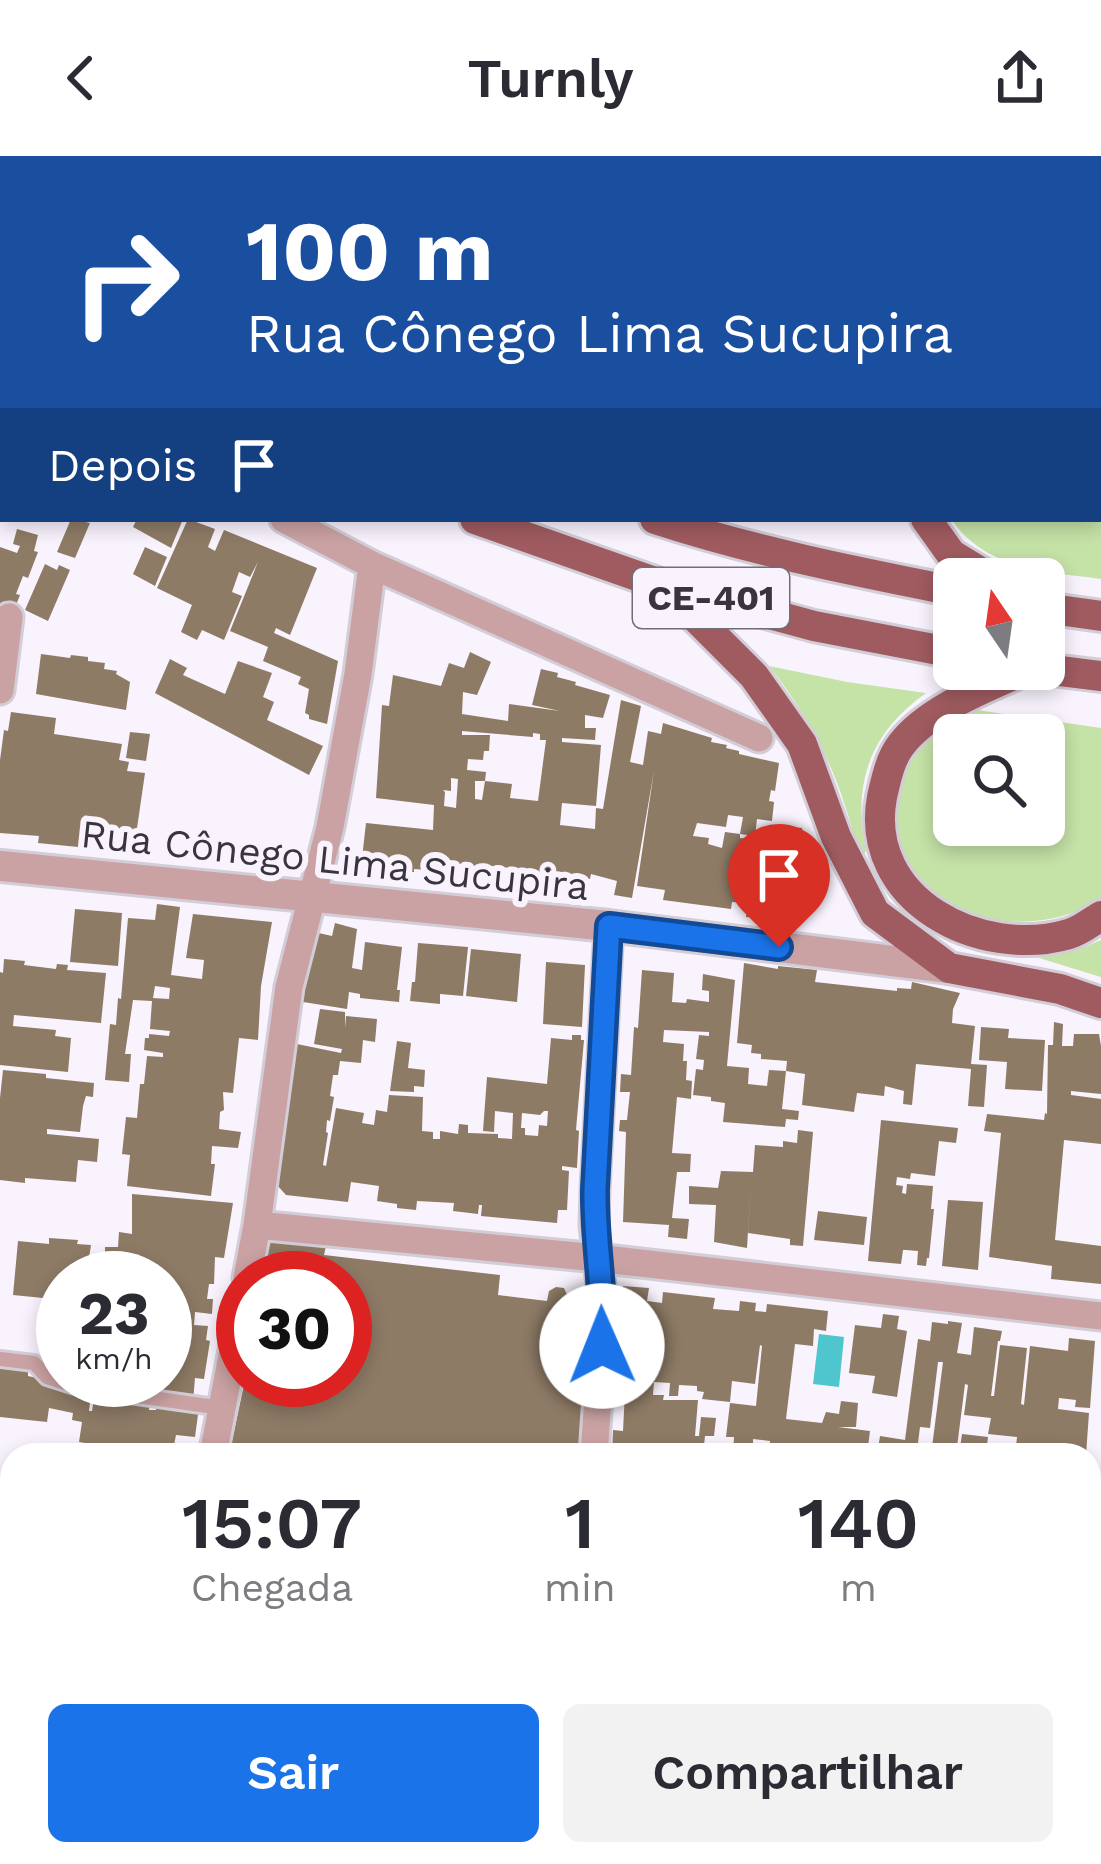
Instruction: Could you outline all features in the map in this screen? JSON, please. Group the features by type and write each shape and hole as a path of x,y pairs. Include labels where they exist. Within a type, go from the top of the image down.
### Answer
{"main road":[{"name":"CE-401","path":"484,522 663,585 814,626 933,649"},
{"name":"CE-401","path":"664,522 826,566 933,587"},
{"path":"928,522 958,558"},
{"path":"663,585 754,676 802,744 836,837 875,913 949,968 1060,989 1101,1003"},
{"path":"1065,611 1101,616"},
{"path":"1065,672 1101,676"},
{"path":"980,690 931,718 900,746 886,776 878,821 890,865 915,900 956,928 1011,942 1071,934 1101,916"}],"street":[{"path":"290,522 372,566 758,738"},
{"path":"252,1251 289,987 330,826 372,566"},
{"path":"0,690 9,617"},
{"name":"Rua Cônego Lima Sucupira","path":"0,866 609,926 949,968"},
{"path":"595,1443 604,1310 595,1189 609,926"},
{"path":"257,1225 597,1258 1101,1316"},
{"path":"215,1443 222,1408"}],"lane":[{"path":"0,1359 34,1363 47,1377 81,1388 222,1408"}],"green space":[{"path":"953,522 1101,522 1101,579 1065,574 1065,558 999,558"},
{"path":"769,666 926,693 891,725 870,762 862,803 864,854 857,847 824,752"},
{"path":"1065,723 1101,728 1101,899 1046,920 1016,922 986,918 934,893 914,871 896,825 900,781 923,740 933,732 933,846 1065,846"},
{"path":"1101,940 1101,977 1039,958 1082,948"}],"water":[{"path":"819,1334 844,1337 839,1387 813,1384"}],"building":[{"path":"70,522 90,523 75,558 57,552"},
{"path":"136,522 182,522 171,548 133,527"},
{"path":"187,522 215,529 208,547 215,551 224,530 317,568 290,635 276,628 274,633 338,661 327,724 305,713 309,689 298,684 301,677 263,661 268,647 230,631 258,562 250,577 239,572 232,592 242,596 224,640 202,630 197,640 181,632 192,605 157,588"},
{"path":"17,529 38,535 34,551 38,552 28,578 23,576 12,615 0,607 0,547 17,553 20,546 13,544"},
{"path":"145,547 167,557 155,586 133,574"},
{"path":"45,564 70,570 48,621 25,610"},
{"path":"470,652 491,662 477,695 463,692 462,714 508,721 509,704 560,711 532,705 541,669 610,695 603,718 585,715 585,728 596,728 595,740 562,738 562,742 601,745 596,806 562,803 560,825 595,829 596,808 603,809 621,700 641,706 630,762 643,765 648,731 661,734 663,723 712,738 711,742 739,754 779,763 769,801 774,802 772,821 757,819 755,836 740,834 740,838 754,839 753,855 769,859 772,825 802,828 803,842 808,842 824,875 821,903 766,898 764,918 746,917 747,903 732,902 731,909 663,900 665,890 637,886 654,771 632,898 614,895 617,881 591,874 590,879 492,866 490,880 473,877 472,881 453,879 453,866 448,876 432,874 428,861 427,870 414,872 361,867 366,823 433,830 434,805 376,798 382,705 389,706 393,675 441,686 449,663 464,668","holes":["462,731 533,737 533,733 546,740 538,801 510,798 512,784 485,781 486,772 467,770 468,759 483,760 490,735 462,735","451,778 458,779 456,808 444,806 443,790 451,791","475,781 485,781 482,800 475,799","728,815 743,817 740,834 725,832 722,848 708,844 709,838 693,836 697,823 726,827"]},
{"path":"41,654 105,663 104,669 117,671 130,682 126,710 36,694"},
{"path":"170,659 187,668 183,675 225,694 238,661 272,673 263,697 274,702 267,720 323,746 309,775 155,693"},
{"path":"11,712 56,718 54,734 122,744 119,760 129,762 127,771 145,773 134,849 38,843 39,836 0,833 0,760"},
{"path":"130,732 150,734 146,761 126,758"},
{"path":"157,904 180,907 171,975 202,979 204,960 186,958 193,914 272,922 258,1040 239,1038 233,1093 223,1092 219,1129 241,1132 238,1148 212,1146 211,1196 127,1186 130,1155 122,1154 126,1117 137,1118 147,1056 163,1057 163,1053 144,1050 145,1038 149,1034 169,1036 170,1031 150,1029 152,1001 133,1000 125,1054 131,1054 129,1082 105,1080 110,1024 116,1025 121,999 128,918 155,920","holes":["155,986 170,988 169,999 153,998"]},
{"path":"75,909 122,913 118,966 70,962"},
{"path":"335,923 357,929 352,968 362,970 365,942 402,947 399,1002 360,998 349,992 347,1009 297,1001 314,932 332,936"},
{"path":"418,943 468,947 463,996 440,994 440,1004 410,1001"},
{"path":"471,949 521,954 517,1002 466,996"},
{"path":"4,959 106,973 101,1023 14,1015 13,1026 56,1030 55,1036 71,1038 68,1072 0,1065"},
{"path":"546,962 585,965 582,1027 543,1024"},
{"path":"744,963 817,970 815,982 897,991 911,989 912,982 960,993 952,1023 975,1026 971,1064 987,1065 984,1107 968,1106 971,1069 916,1064 912,1105 903,1104 904,1091 885,1086 884,1096 857,1093 854,1112 802,1105 805,1074 786,1071 787,1061 761,1059 761,1054 751,1053 752,1045 737,1043"},
{"path":"642,970 674,973 672,1002 709,1002 709,991 702,990 703,974 735,980 727,1066 749,1068 748,1084 767,1086 769,1070 786,1071 782,1109 799,1111 798,1120 786,1119 785,1127 723,1122 725,1103 693,1095 696,1069 703,1070 704,1060 696,1059 699,1035 709,1036 709,1032 664,1030 663,1042 684,1044 686,1080 692,1081 691,1099 677,1097 672,1153 691,1154 690,1172 677,1172 672,1218 689,1219 687,1239 668,1237 669,1225 623,1222 626,1132 619,1131 620,1120 627,1120 630,1092 620,1092 621,1074 631,1075"},
{"path":"320,1009 345,1012 345,1028 346,1016 377,1019 375,1042 363,1040 361,1063 340,1061 338,1075 333,1075 326,1166 336,1108 364,1113 362,1123 374,1125 376,1110 387,1112 389,1095 423,1097 422,1131 433,1132 433,1139 440,1139 440,1131 458,1134 459,1124 468,1125 468,1133 512,1139 513,1113 495,1111 494,1132 483,1131 487,1077 547,1084 551,1038 572,1040 572,1035 581,1035 577,1168 562,1166 569,1171 567,1210 558,1210 557,1223 481,1216 482,1205 478,1214 453,1211 454,1203 417,1201 416,1210 397,1208 397,1204 377,1201 379,1186 351,1182 348,1202 286,1195 277,1185 292,1043 341,1053 342,1049 314,1044","holes":["548,1111 547,1126 539,1125 538,1136 525,1135 522,1113"]},
{"path":"1054,1022 1063,1024 1062,1046 1073,1046 1074,1034 1099,1034 1101,1094 1071,1091 1071,1095 1101,1099 1101,1144 1064,1140 1055,1240 1101,1246 1101,1284 1051,1279 1052,1266 989,1257 1001,1133 984,1131 987,1114 1044,1120 1048,1045 1053,1045"},
{"path":"981,1027 1009,1029 1008,1038 1045,1040 1042,1091 1005,1089 1007,1062 979,1060"},
{"path":"397,1041 411,1043 408,1068 425,1070 424,1087 414,1086 414,1092 390,1091"},
{"path":"3,1070 94,1083 93,1097 86,1096 83,1106 80,1132 47,1129 47,1134 99,1139 97,1162 78,1160 76,1182 0,1180"},
{"path":"881,1120 958,1128 956,1143 939,1141 935,1176 911,1173 910,1179 897,1177 896,1185 903,1186 906,1194 907,1184 933,1186 926,1266 917,1265 918,1251 903,1250 901,1264 868,1261"},
{"path":"798,1130 813,1132 803,1246 790,1245 790,1239 748,1233 751,1182 747,1248 714,1242 716,1205 689,1204 689,1186 718,1188 721,1171 753,1172 755,1145 797,1143"},
{"path":"132,1194 233,1203 225,1251 216,1251 214,1284 209,1284 212,1314 195,1312 194,1325 208,1326 206,1340 210,1341 204,1379 195,1378 193,1402 192,1251 105,1251 105,1247 118,1247 119,1232 132,1234"},
{"path":"948,1200 983,1202 978,1270 942,1266"},
{"path":"818,1211 867,1217 864,1245 814,1240"},
{"path":"49,1238 91,1245 90,1251 36,1251 36,1297 13,1295 18,1241 49,1244"},
{"path":"281,1238 326,1246 325,1251 267,1251 269,1244"},
{"path":"372,1260 500,1275 498,1295 547,1301 549,1291 564,1288 568,1297 565,1342 579,1343 580,1327 594,1328 586,1443 232,1443 239,1407 372,1407"},
{"path":"623,1286 649,1288 647,1301 662,1303 663,1292 715,1298 713,1309 739,1311 740,1301 756,1303 755,1311 766,1312 767,1304 828,1311 826,1331 814,1329 813,1346 795,1344 786,1419 822,1423 826,1412 839,1414 841,1401 858,1403 856,1427 838,1427 870,1431 868,1443 753,1439 753,1443 734,1443 734,1437 726,1437 730,1403 756,1406 760,1345 755,1384 732,1381 730,1402 702,1399 704,1392 697,1391 697,1386 679,1385 678,1396 669,1396 670,1383 654,1382 653,1395 664,1395 663,1400 698,1400 695,1436 699,1436 701,1417 716,1418 714,1436 705,1436 704,1443 612,1443 613,1430 623,1431 625,1392 625,1368 616,1367 616,1334 630,1335 631,1327 620,1326"},
{"path":"883,1314 899,1316 897,1329 907,1331 897,1397 872,1393 875,1376 849,1373 855,1325 881,1328"},
{"path":"932,1322 962,1323 957,1353 971,1355 974,1327 1002,1331 991,1396 1000,1345 1027,1348 1024,1405 1030,1346 1068,1351 1069,1338 1095,1341 1090,1408 1075,1407 1076,1400 1059,1398 1058,1409 1089,1413 1087,1443 1016,1443 1017,1437 988,1434 991,1418 964,1415 965,1384 958,1443 933,1443 943,1362 938,1362 930,1428 920,1427 918,1443 879,1443 880,1436 905,1440 918,1339 930,1341"},
{"path":"0,1368 28,1369 28,1376 36,1378 36,1407 89,1407 92,1411 93,1407 199,1407 195,1437 176,1435 174,1443 85,1443 79,1442 82,1422 72,1420 73,1413 49,1408 47,1422 0,1417"},
{"path":"962,1434 988,1437 987,1443 961,1443"}],"route":[{"path":"602,1346 604,1310 594,1226 609,926 779,947"}]}
